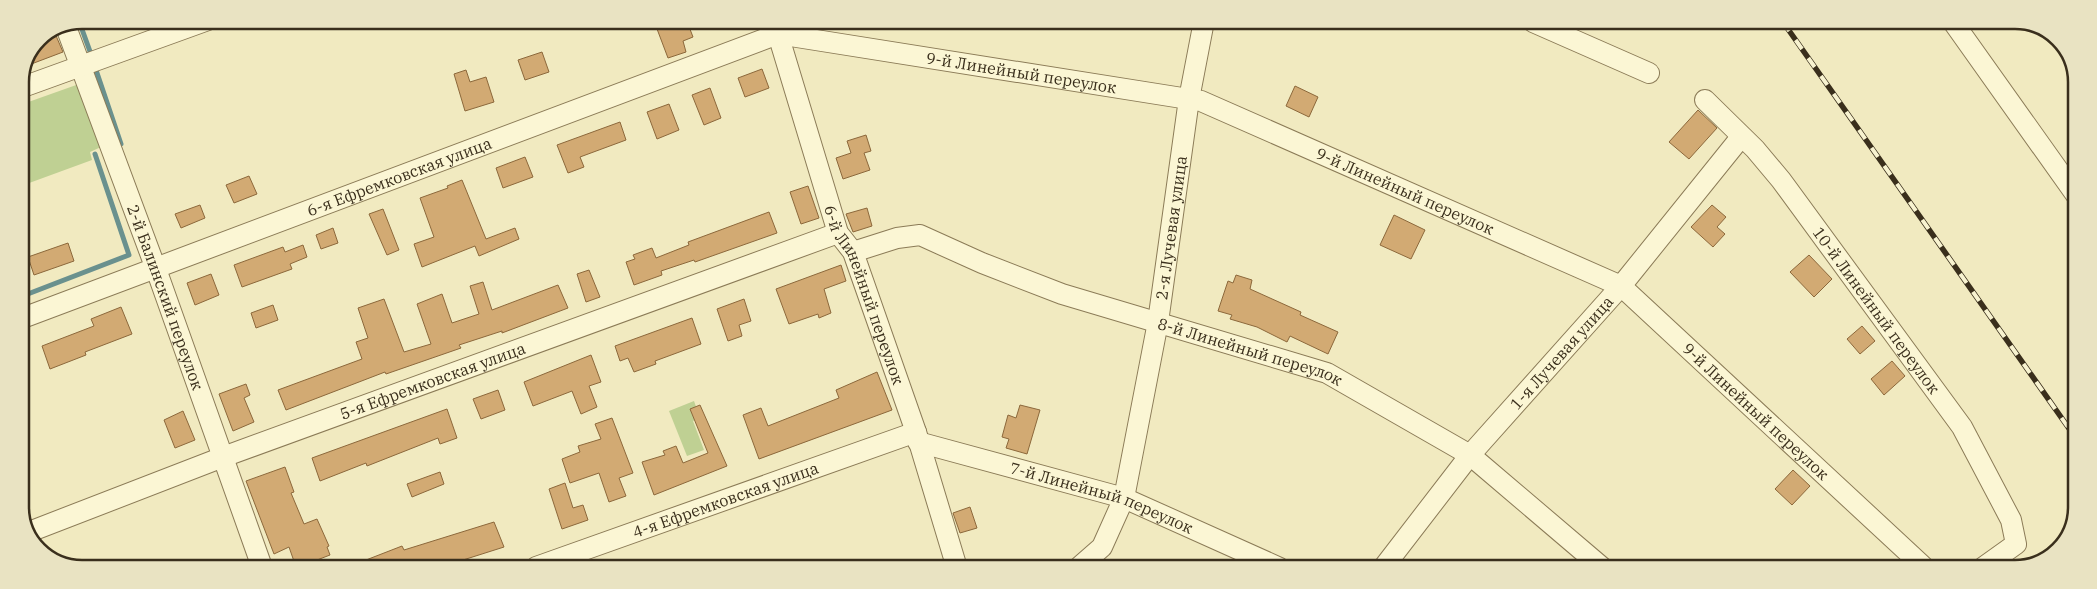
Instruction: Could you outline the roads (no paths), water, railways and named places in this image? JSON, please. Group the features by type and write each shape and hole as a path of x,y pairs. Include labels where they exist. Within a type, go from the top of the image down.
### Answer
{"street":[{"path":"29,85 183,29"},
{"name":"6-я Ефремковская улица","path":"29,316 156,269 773,29"},
{"name":"6-й Линейный переулок","path":"776,29 838,233 853,252 917,437 955,560"},
{"name":"9-й Линейный переулок","path":"782,29 1200,101 1621,286 1916,560"},
{"name":"2-я Лучевая улица","path":"1087,560 1102,547 1124,498 1158,322 1189,99 1202,29"},
{"path":"1549,29 1649,73"},
{"path":"1958,29 2068,184"},
{"name":"2-й Балинский переулок","path":"68,31 156,269 260,560"},
{"name":"10-й Линейный переулок","path":"1705,100 1755,149 1782,180 1962,427 2011,520 2016,544 1994,560"},
{"name":"1-я Лучевая улица","path":"1389,560 1470,455 1621,286 1741,137"},
{"name":"5-я Ефремковская улица","path":"34,530 223,457 838,233"},
{"name":"8-й Линейный переулок","path":"853,252 897,238 920,236 982,263 1062,294 1327,373 1470,455 1593,560"},
{"name":"7-й Линейный переулок","path":"917,437 1124,498 1262,560"},
{"name":"4-я Ефремковская улица","path":"559,560 917,437"}],"waterway":[{"path":"82,29 92,57"},
{"path":"96,70 121,144"},
{"path":"29,294 129,255 95,154"}],"railway":[{"path":"1788,29 2068,427"}]}
